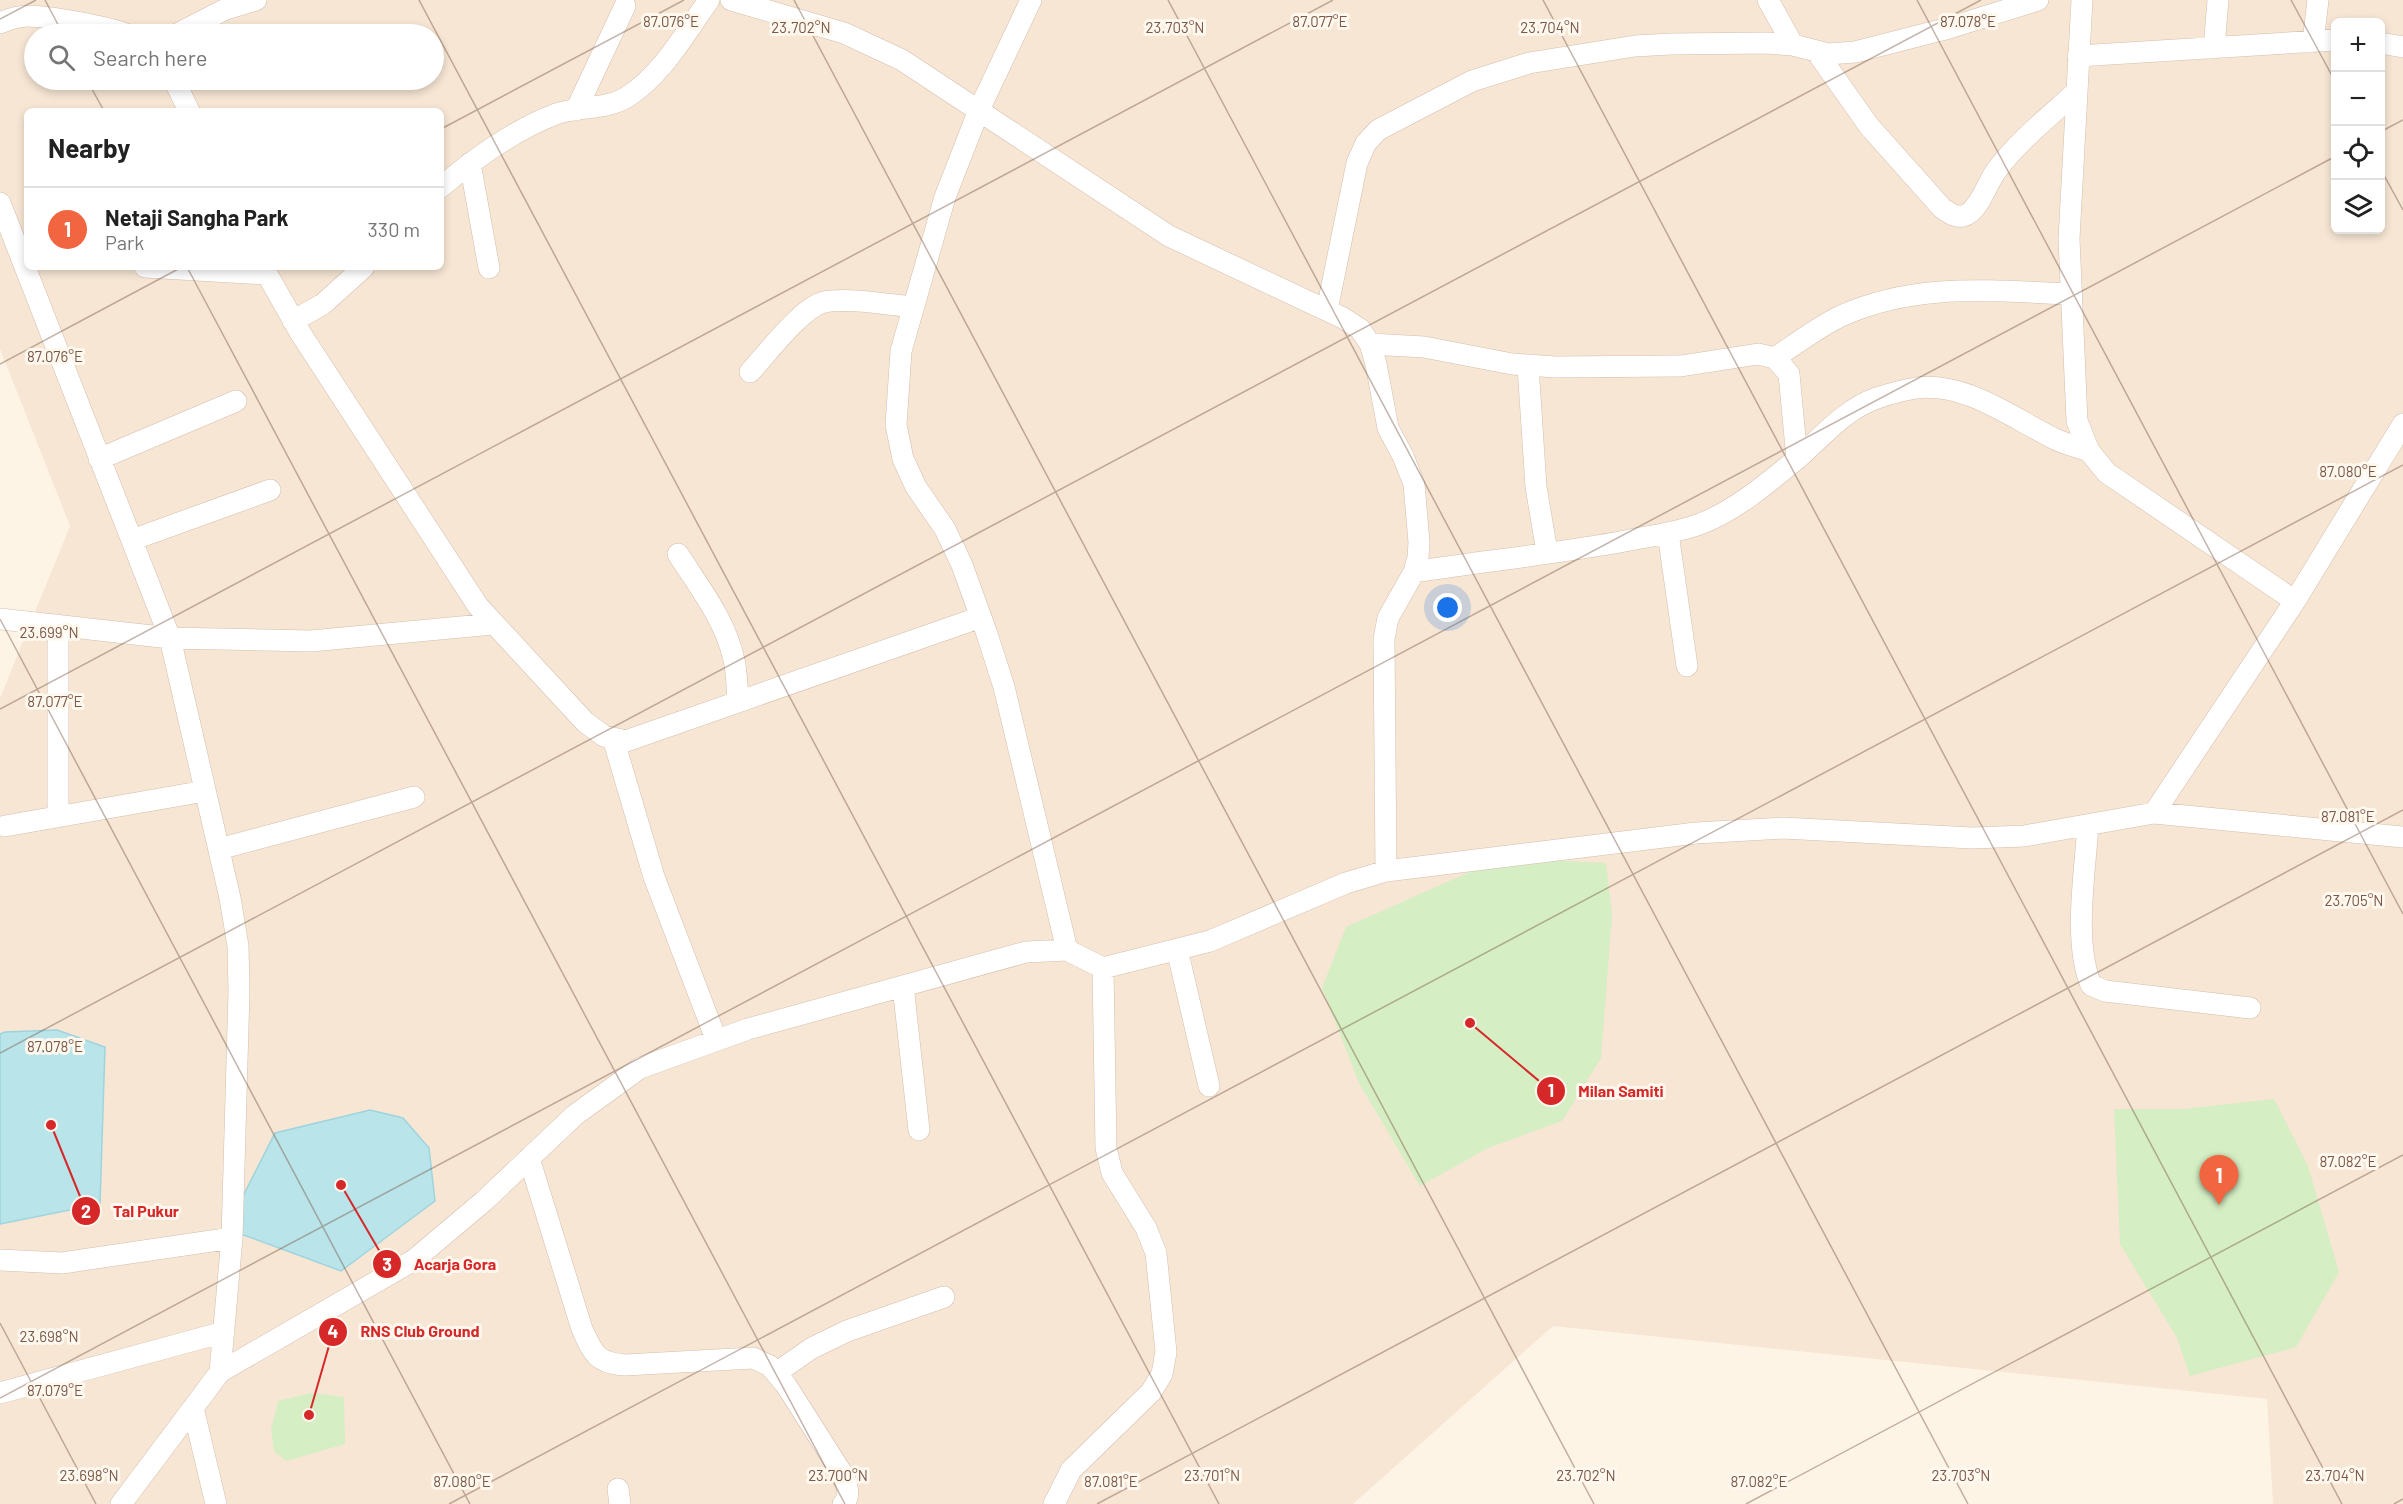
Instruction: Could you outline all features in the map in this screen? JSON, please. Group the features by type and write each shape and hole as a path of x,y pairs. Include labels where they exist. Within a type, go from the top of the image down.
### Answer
{"street":[{"path":"197,24 226,9 256,0"},
{"path":"444,185 519,130 558,113 626,98 667,59 709,0"},
{"path":"731,0 844,33 902,60 1169,236 1327,310 1360,329 1370,344 1376,364 1388,428 1403,456 1414,484 1419,542 1414,572 1388,618 1384,639 1386,871"},
{"path":"1031,0 979,110 945,197 901,351 896,425 903,459 916,487 945,529 962,565 1004,687 1067,950"},
{"path":"1768,0 1793,45"},
{"path":"1327,310 1357,163 1366,143 1378,130 1472,81 1529,63 1635,46 1767,43 1793,45 1828,54 1855,52 1950,27 2038,0"},
{"path":"2082,0 2069,239 2077,421 2089,451 2107,473 2295,601"},
{"path":"2214,48 2218,0"},
{"path":"2313,42 2318,0"},
{"path":"576,110 625,6"},
{"path":"9,14 43,17 77,24"},
{"path":"2078,56 2331,40"},
{"path":"2385,44 2403,47"},
{"path":"1816,51 1869,126 1942,208 1953,215 1964,216 1974,209 1995,172 2009,155 2076,92"},
{"path":"179,90 188,108"},
{"path":"470,164 489,268"},
{"path":"0,203 20,239"},
{"path":"31,270 99,459 170,638 219,849 238,946 239,991 232,1238 220,1372"},
{"path":"235,270 265,271 293,321 478,606 585,722 604,736 626,741 981,617"},
{"path":"293,321 323,304 361,270"},
{"path":"1775,358 1841,316 1887,299 1923,292 1962,290 2072,294"},
{"path":"750,372 806,311 824,302 845,301 914,307"},
{"path":"1370,344 1424,347 1528,366 1681,366 1758,354 1775,358 1790,374 1797,459"},
{"path":"1528,366 1536,487 1547,552"},
{"path":"1414,572 1588,548 1668,533 1700,524 1724,512 1797,459 1840,419 1875,398 1917,388 1947,389 1978,399 2057,440 2089,451"},
{"path":"99,459 236,401"},
{"path":"2154,813 2295,601 2403,424"},
{"path":"132,540 270,490"},
{"path":"1668,533 1687,666"},
{"path":"678,554 716,614 725,633 734,660 738,701"},
{"path":"0,619 170,638 311,641 493,624"},
{"path":"58,625 58,817"},
{"path":"613,738 654,877 716,1040"},
{"path":"5,826 205,791"},
{"path":"219,849 414,797"},
{"path":"122,1504 220,1372 414,1260 575,1115 640,1068 716,1040 1026,952 1067,950 1103,968 1210,941 1346,883 1386,871 1696,833 1783,828 1972,838 2024,836 2154,813 2403,837"},
{"path":"2088,825 2081,947 2091,985 2105,991 2250,1008"},
{"path":"1177,949 1209,1086"},
{"path":"1054,1504 1071,1470 1151,1392 1162,1374 1166,1352 1156,1253 1146,1228 1112,1173 1106,1148 1103,968"},
{"path":"903,986 919,1130"},
{"path":"529,1158 582,1329 594,1355 608,1364 625,1365 753,1358 762,1361 786,1385 845,1478 848,1491 846,1502 843,1504"},
{"path":"0,1260 62,1263 232,1238"},
{"path":"776,1373 812,1348 847,1331 944,1297"},
{"path":"0,1393 224,1332"},
{"path":"193,1408 216,1504"}],"shaded area":[{"path":"0,0 2403,0 2403,1504 2273,1504 2267,1399 1553,1326 1353,1504 0,1504 0,698 70,526 0,349"}],"green space":[{"path":"1501,858 1606,863 1612,915 1601,1058 1562,1121 1488,1148 1420,1186 1359,1083 1322,988 1346,927"},
{"path":"2274,1099 2308,1166 2339,1272 2296,1347 2190,1376 2177,1338 2120,1244 2114,1109 2183,1109"},
{"path":"311,1393 344,1397 345,1444 286,1461 274,1451 271,1429 278,1401"}],"water":[{"path":"57,1030 105,1047 100,1204 0,1224 0,1034"},
{"path":"370,1110 403,1118 429,1148 435,1201 341,1271 241,1234 241,1200 275,1133"}],"place":[{"name":"Milan Samiti","path":"1470,1023"},
{"name":"Tal Pukur","path":"51,1125"},
{"name":"Acarja Gora","path":"341,1185"},
{"name":"Netaji Sangha Park","path":"2219,1205"},
{"name":"RNS Club Ground","path":"309,1415"}]}
